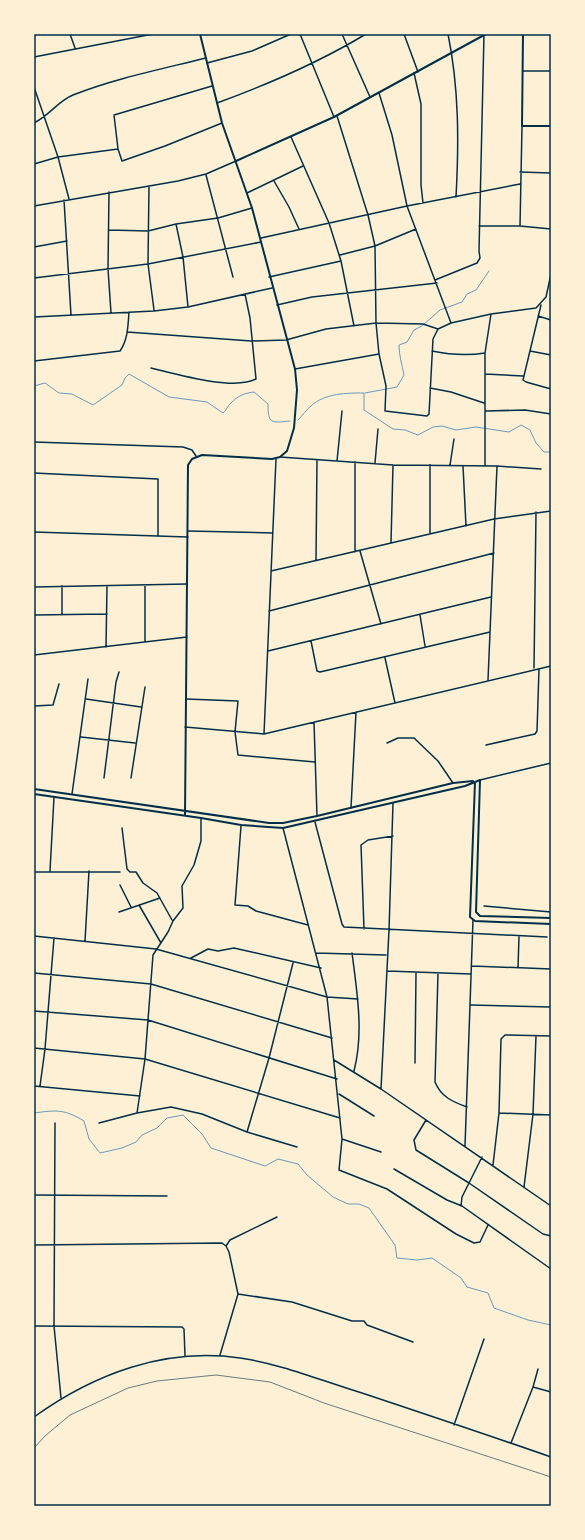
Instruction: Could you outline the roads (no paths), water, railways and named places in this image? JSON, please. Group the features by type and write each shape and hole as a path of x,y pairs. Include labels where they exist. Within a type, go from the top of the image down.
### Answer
{"street":[{"path":"70,34 75,48"},
{"path":"34,57 153,34"},
{"path":"185,816 188,465 196,456 202,454 276,459 280,457 287,451 294,428 297,390 295,369 276,305 261,238 222,123 200,34"},
{"path":"207,63 252,51 291,34"},
{"path":"300,34 334,117"},
{"path":"342,34 346,46 370,97"},
{"path":"217,103 274,83 366,34"},
{"path":"404,34 418,72"},
{"path":"448,34 456,83 459,144 456,197"},
{"path":"34,206 149,186 206,174 337,116 484,34"},
{"path":"435,280 480,261 480,192 484,34"},
{"path":"520,226 523,34"},
{"path":"34,123 45,118 63,100 72,95 133,76 206,58"},
{"path":"523,71 551,71"},
{"path":"414,74 420,104 421,184 423,203"},
{"path":"213,86 114,115 118,149 122,161 165,146 222,123"},
{"path":"34,87 58,158 69,199"},
{"path":"379,93 392,134 407,206 451,323"},
{"path":"337,116 368,215 375,246 376,323 379,354 386,386 385,411 427,416 430,411 433,339 438,329 451,323 491,314 536,308 541,304 546,296 551,274"},
{"path":"522,126 551,126"},
{"path":"291,137 329,223 341,261 354,326"},
{"path":"34,164 58,158 118,149"},
{"path":"247,193 304,165"},
{"path":"520,172 551,172"},
{"path":"206,174 218,218 224,248 233,277"},
{"path":"274,181 289,207 299,229"},
{"path":"261,238 407,206 520,184"},
{"path":"149,186 148,264 154,311"},
{"path":"109,192 108,269 110,313"},
{"path":"64,200 71,315"},
{"path":"109,230 148,231 176,224 218,218 252,208"},
{"path":"176,224 183,257 188,307"},
{"path":"480,226 520,226 551,229"},
{"path":"339,255 375,246 416,229"},
{"path":"34,247 67,241"},
{"path":"34,278 148,264 224,248 262,242"},
{"path":"269,276 341,261"},
{"path":"276,305 348,293 437,283"},
{"path":"34,317 154,311 188,307 272,288"},
{"path":"151,368 204,380 242,384 256,379 251,341 250,318 245,294"},
{"path":"541,304 523,376 526,382 551,389"},
{"path":"536,308 539,313"},
{"path":"34,360 120,351 124,347 129,312"},
{"path":"485,466 485,352 491,314"},
{"path":"538,316 551,320"},
{"path":"127,332 251,341 286,340 326,329 376,323 423,324 438,329"},
{"path":"432,351 468,356 485,352"},
{"path":"530,351 551,355"},
{"path":"295,369 379,354"},
{"path":"485,374 523,376"},
{"path":"430,388 451,392 485,403"},
{"path":"485,412 525,410 551,414"},
{"path":"337,461 342,411"},
{"path":"375,463 378,429"},
{"path":"450,465 454,439"},
{"path":"34,442 183,447 192,450 196,456"},
{"path":"280,457 393,465 497,466 541,469"},
{"path":"264,734 276,459"},
{"path":"316,561 317,460"},
{"path":"355,462 355,552"},
{"path":"391,543 393,465"},
{"path":"430,465 430,534"},
{"path":"463,466 466,526"},
{"path":"488,680 497,466"},
{"path":"34,473 158,479 158,536"},
{"path":"271,571 494,519 551,511"},
{"path":"534,669 536,512"},
{"path":"188,531 272,533"},
{"path":"34,532 188,537"},
{"path":"360,550 381,624"},
{"path":"269,611 494,553"},
{"path":"34,587 187,584"},
{"path":"145,585 145,642"},
{"path":"62,586 62,614"},
{"path":"106,647 107,586"},
{"path":"268,651 491,597"},
{"path":"34,615 107,614"},
{"path":"420,615 425,646"},
{"path":"310,642 318,672 490,632"},
{"path":"34,655 187,637"},
{"path":"385,657 395,702"},
{"path":"185,727 264,734 551,666"},
{"path":"486,745 535,734 537,731 539,668"},
{"path":"104,778 113,703 119,672"},
{"path":"72,794 88,679"},
{"path":"34,706 53,705 59,684"},
{"path":"131,778 145,687"},
{"path":"86,699 142,707"},
{"path":"186,699 238,701 235,732 238,754 315,762"},
{"path":"351,808 356,712"},
{"path":"314,722 317,816"},
{"path":"81,737 136,743"},
{"path":"387,743 398,738 414,738 438,761 453,783"},
{"path":"34,794 201,818 241,826 284,828 465,786 480,780 551,763"},
{"path":"480,780 475,909 478,915 551,918"},
{"path":"34,789 269,823 284,823 453,783 475,782"},
{"path":"466,1146 472,1005 473,920 470,917 475,782"},
{"path":"50,872 54,797"},
{"path":"381,1089 394,803"},
{"path":"137,1113 145,1059 153,955 168,932 173,921 183,908 182,886 194,865 201,842 201,818"},
{"path":"315,822 342,924 348,928 547,937"},
{"path":"241,826 235,905 248,906 256,911 308,925"},
{"path":"122,828 127,870 130,872 136,872 143,883 157,893 173,921"},
{"path":"284,828 308,925 321,968 327,997 337,1079 342,1139 338,1168 340,1172 372,1182 387,1189 456,1234 474,1243 480,1242 488,1225"},
{"path":"364,929 361,845 368,840 393,836"},
{"path":"85,941 89,871"},
{"path":"34,872 120,872"},
{"path":"471,875 476,875"},
{"path":"120,884 131,907"},
{"path":"118,912 160,898"},
{"path":"139,905 161,943"},
{"path":"484,906 551,912"},
{"path":"473,920 551,924"},
{"path":"34,936 156,949 327,997 358,999"},
{"path":"518,968 519,936"},
{"path":"40,1086 45,1049 54,938"},
{"path":"191,958 208,949 218,951 234,948 293,963 321,968"},
{"path":"316,953 387,955"},
{"path":"352,953 358,999 359,1046 354,1071"},
{"path":"247,1132 269,1058 293,963"},
{"path":"472,966 551,969"},
{"path":"386,971 472,974"},
{"path":"34,973 151,984 332,1038"},
{"path":"415,1063 416,973"},
{"path":"438,973 435,1082 443,1095 452,1102 467,1107"},
{"path":"472,1005 551,1007"},
{"path":"34,1011 148,1020 337,1079"},
{"path":"493,1165 499,1113 501,1039 505,1035 551,1036"},
{"path":"524,1187 533,1114 536,1036"},
{"path":"34,1048 145,1059 340,1118"},
{"path":"334,1060 354,1071 466,1146 551,1206"},
{"path":"34,1086 140,1096"},
{"path":"338,1094 374,1116"},
{"path":"99,1123 137,1113 171,1107 186,1110 247,1132 297,1147"},
{"path":"499,1113 551,1115"},
{"path":"426,1120 414,1140 416,1150 469,1183 543,1234 551,1236"},
{"path":"55,1123 54,1326 61,1398"},
{"path":"342,1139 382,1152"},
{"path":"461,1206 462,1197 482,1157"},
{"path":"394,1169 447,1200 461,1206 551,1269"},
{"path":"34,1195 167,1196"},
{"path":"226,1246 230,1240 277,1217"},
{"path":"34,1245 216,1243 226,1246 229,1252 238,1294 220,1356"},
{"path":"238,1294 292,1302 352,1321 364,1321 367,1325 414,1342"},
{"path":"34,1326 182,1327 184,1329 184,1356"},
{"path":"454,1425 484,1339"},
{"path":"34,1417 61,1398 81,1387 125,1368 156,1360 184,1356 220,1356 269,1364 551,1457"},
{"path":"511,1443 533,1387 538,1369"},
{"path":"533,1387 551,1392"}],"waterway":[{"path":"365,393 397,387 404,375 399,345 407,342 414,330 422,326 440,310 462,302 467,294 476,290 489,271"},
{"path":"34,386 45,383 59,393 72,394 93,405 122,385 125,378 129,374 169,397 207,402 223,413 236,398 244,394 254,392 268,404 269,415 272,421 290,421"},
{"path":"298,420 309,408 323,398 351,393 364,393 364,410 393,429 405,430 418,435 433,427 442,426 456,430 476,427 509,432 521,425 530,430 536,443 544,452 551,452"},
{"path":"34,1113 60,1111 71,1114 84,1121 89,1139 100,1153 122,1148 136,1142 142,1135 157,1128 167,1118 183,1115 202,1134 211,1148 265,1166 278,1159 298,1164 307,1175 333,1197 348,1204 359,1204 369,1208 395,1245 397,1258 417,1260 432,1258 461,1278 467,1287 488,1293 494,1308 528,1320 551,1325"}],"railway":[{"path":"34,1448 45,1436 70,1415 128,1388 157,1381 216,1375 270,1382 324,1403 551,1477"}]}
